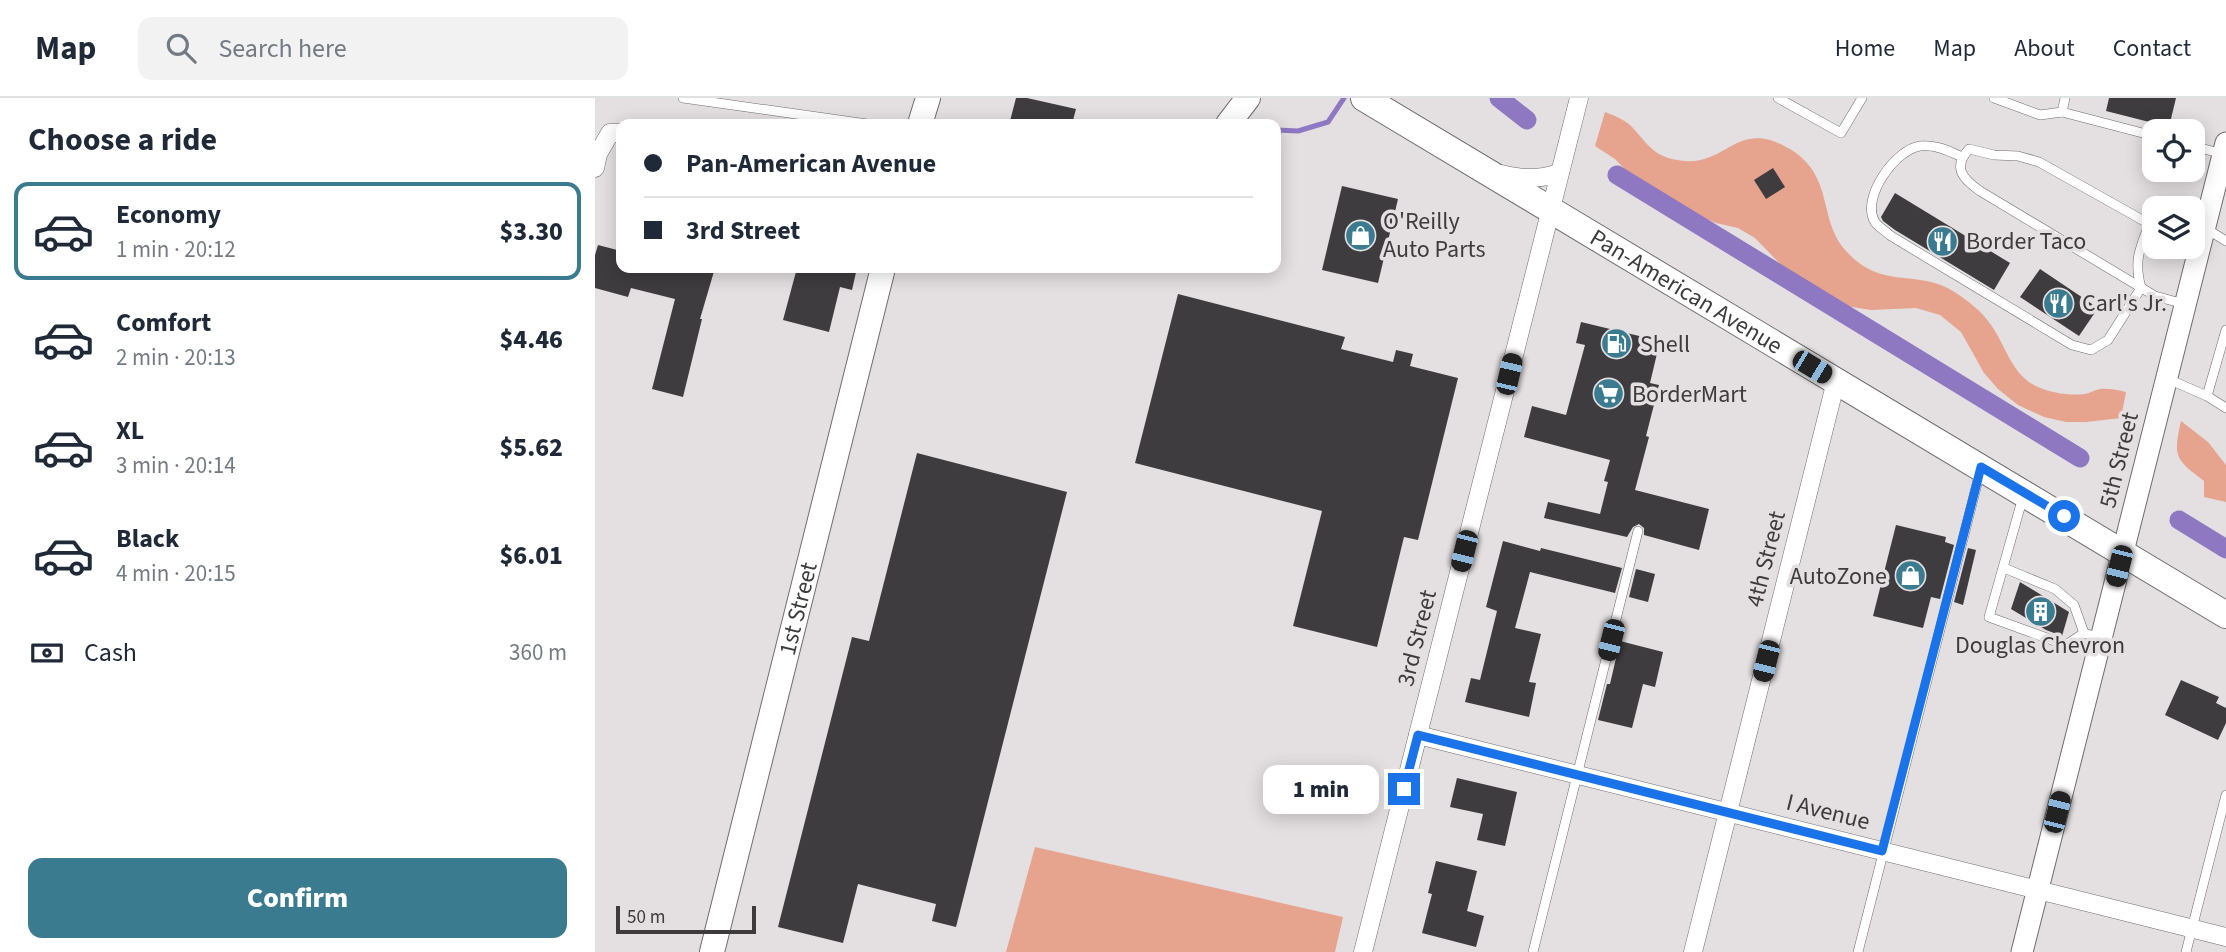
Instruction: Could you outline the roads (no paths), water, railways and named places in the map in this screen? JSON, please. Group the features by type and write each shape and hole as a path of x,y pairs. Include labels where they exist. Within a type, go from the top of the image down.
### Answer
{"main road":[{"path":"921,119 927,98"},
{"name":"Pan-American Avenue","path":"1364,98 2226,615"},
{"name":"1st Street","path":"712,952 882,273"}],"street":[{"name":"3rd Street","path":"1363,952 1579,98"},
{"path":"595,168 599,154 615,133"},
{"name":"5th Street","path":"2205,222 2222,180 2225,148"},
{"path":"1480,169 1518,178 1540,179 1559,173"},
{"name":"5th Street","path":"2022,952 2093,636 2123,551 2195,259"},
{"name":"4th Street","path":"1693,952 1836,382"},
{"name":"I Avenue","path":"1418,735 2226,937"}],"lane":[{"path":"683,98 832,119"},
{"path":"1778,98 1842,133 1861,98"},
{"path":"1994,98 2040,115 2061,112 2142,133"},
{"path":"2061,112 2065,98"},
{"path":"1962,157 1941,148 1921,146 1906,150 1891,164 1878,185 1871,205 1875,221 1891,236 2071,345 2091,350 2108,340 2141,288 2137,256 2142,245"},
{"path":"2205,147 2225,148"},
{"path":"2142,221 2039,162 1969,149 1962,157 1960,169 1966,181 1973,186 2155,296 2185,304"},
{"path":"2205,235 2226,241"},
{"path":"2207,396 2226,330"},
{"path":"2167,378 2226,408"},
{"path":"1858,952 1981,467"},
{"path":"2004,568 2055,589 2074,605 2093,636 2066,645 1989,617 2025,493"},
{"path":"1533,952 1638,531"},
{"path":"2186,952 2226,795"}],"waterway":[{"path":"1281,130 1298,131 1328,122 1344,98"},
{"path":"1499,98 1527,120"},
{"path":"1617,175 2080,458"},
{"path":"2179,520 2226,549"}],"place":[{"name":"O'Reilly Auto Parts","path":"1360,235"},
{"name":"Border Taco","path":"1943,241"},
{"name":"Carl's Jr.","path":"2059,303"},
{"name":"Shell","path":"1617,344"},
{"name":"BorderMart","path":"1609,394"},
{"name":"AutoZone","path":"1910,576"},
{"name":"Douglas Chevron","path":"2040,611"}]}
